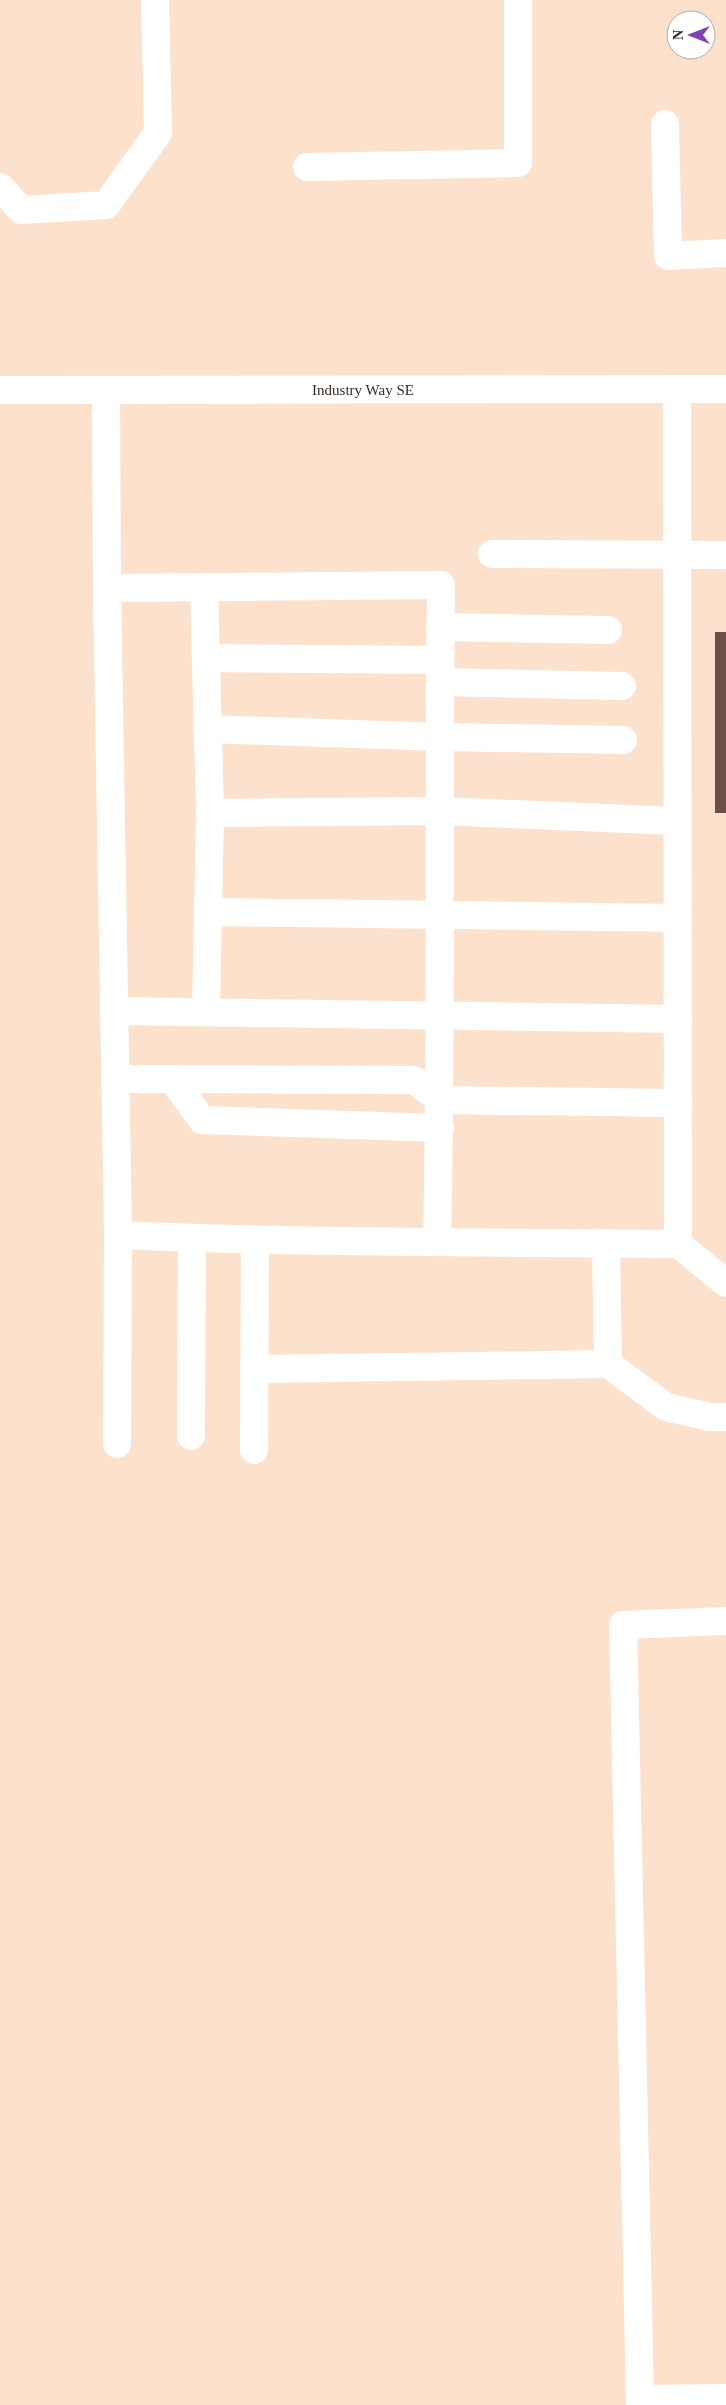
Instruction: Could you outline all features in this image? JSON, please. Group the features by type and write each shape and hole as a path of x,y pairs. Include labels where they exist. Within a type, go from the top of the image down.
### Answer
{"street":[{"path":"0,187 21,210 106,205 158,133 155,0"},
{"path":"307,167 518,162 518,0"},
{"path":"665,124 668,256 726,253"},
{"path":"677,389 678,1244"},
{"name":"Industry Way SE","path":"0,390 726,389"},
{"path":"106,390 106,588 118,1235 117,1444"},
{"path":"492,554 726,555"},
{"path":"106,588 441,585 438,1017 440,1128 437,1240"},
{"path":"204,587 210,813 206,1012"},
{"path":"440,627 608,630"},
{"path":"206,658 440,671 622,686"},
{"path":"208,729 440,737 623,740"},
{"path":"210,813 440,812 677,821"},
{"path":"208,912 678,918"},
{"path":"114,1011 678,1019"},
{"path":"115,1079 414,1080 440,1100 678,1103"},
{"path":"172,1080 202,1120 440,1128"},
{"path":"118,1235 255,1240 437,1240 678,1244 726,1283"},
{"path":"191,1436 192,1238"},
{"path":"254,1450 255,1240"},
{"path":"606,1243 608,1364"},
{"path":"254,1369 608,1364 666,1407 710,1416 726,1417"},
{"path":"726,1621 623,1625 640,2402 726,2398"}],"shaded area":[{"path":"0,0 726,0 726,2405 0,2405"}],"building":[{"path":"715,632 726,632 726,813 715,813"}]}
